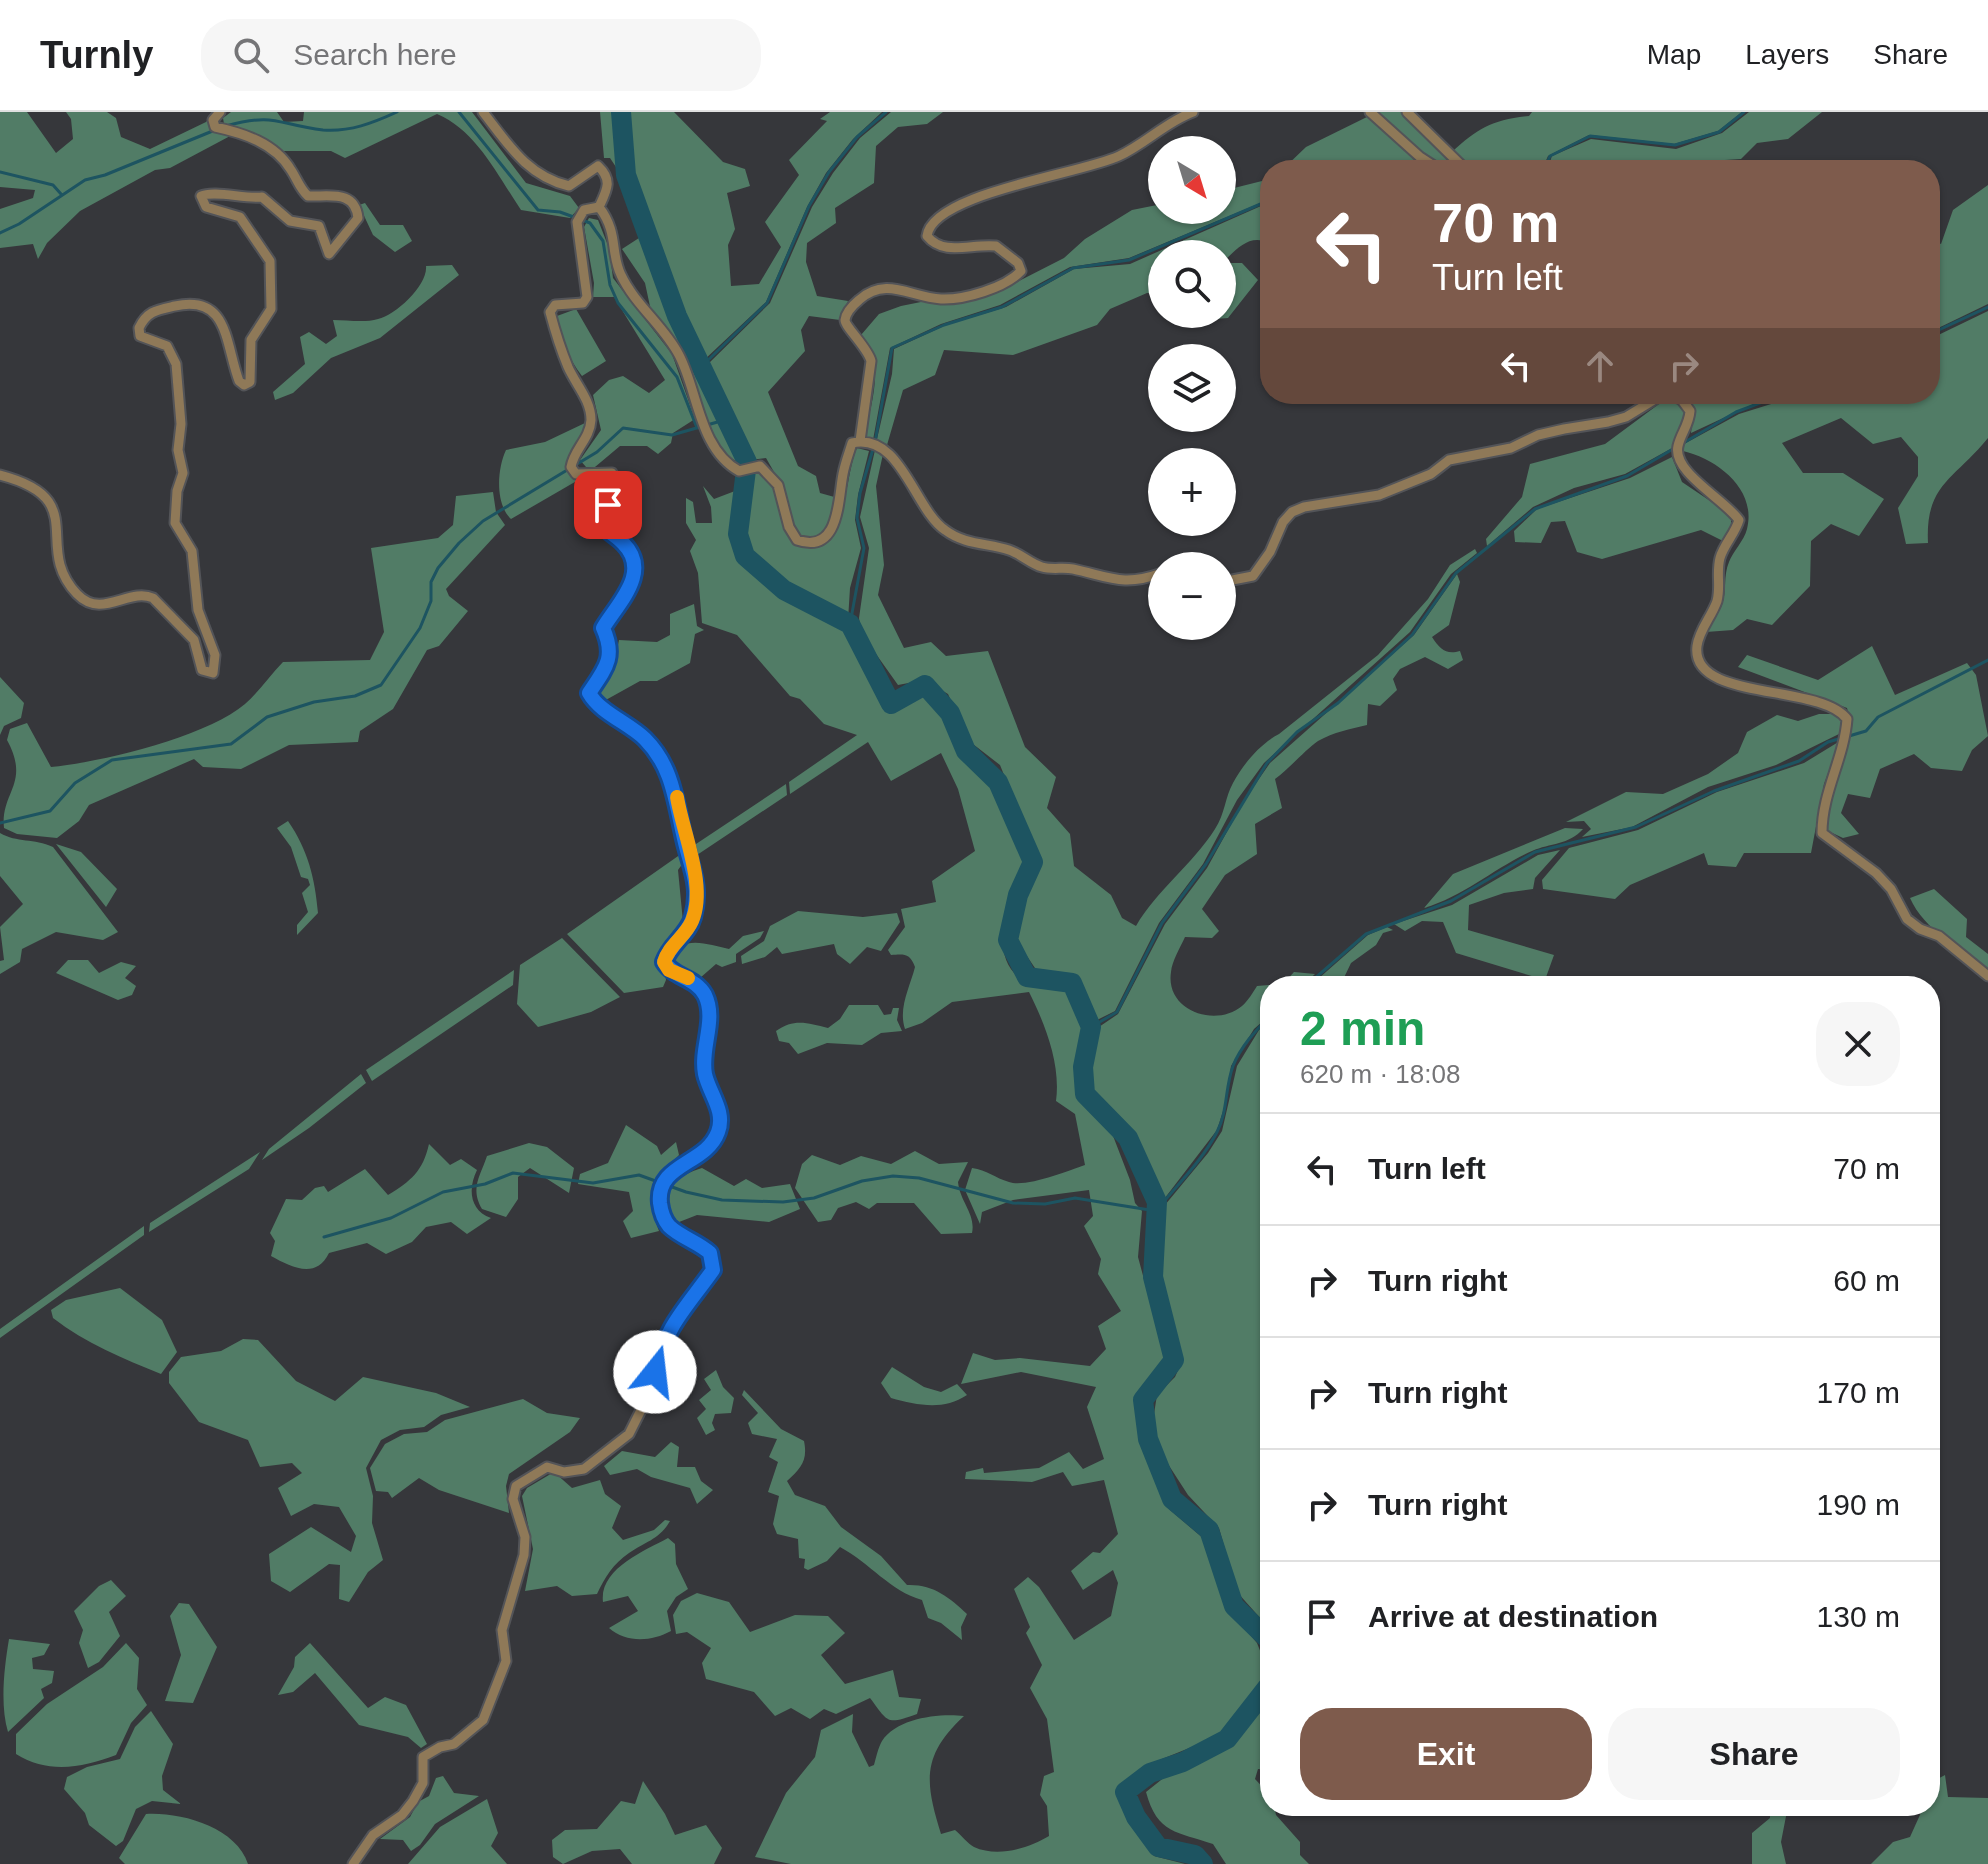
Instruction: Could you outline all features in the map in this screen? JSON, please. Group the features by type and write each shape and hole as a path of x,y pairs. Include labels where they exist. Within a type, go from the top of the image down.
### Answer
{"street":[{"path":"0,475 42,492 54,508 58,517 57,552 76,594 95,604 105,605 146,595 153,598 194,640 202,670 213,673 215,655 198,610 192,551 175,523 177,491 183,473 178,450 181,424 176,364 167,346 146,340 140,336 139,328 152,312 186,304 207,307 218,315 223,326 239,381 244,385 250,382 251,340 271,309 270,261 240,217 206,207 201,196 208,193 228,198 262,197 290,221 319,226 329,254 358,218 358,212 347,198 336,194 308,196 304,193 290,168 270,148 241,133 215,127 213,120 220,112"},
{"path":"483,112 518,158 543,178 569,186 598,166 606,173 609,184 599,207"},
{"path":"864,441 871,361 868,349 846,326 845,318 852,306 867,293 884,286 918,296 952,299 996,287 1013,279 1021,271 1018,263 996,246 949,249 934,245 927,236 928,225 940,213 962,204 1041,177 1116,158 1193,112"},
{"path":"1370,112 1425,160"},
{"path":"1407,112 1456,160"},
{"path":"599,207 607,217 617,247 621,275 680,355 697,400 699,417 721,456 739,471 760,466 778,485 789,527 797,540 816,542 829,535 837,519 852,443 864,441 880,449 902,470 937,524 963,541 1009,550 1042,567 1073,569 1105,579 1148,578"},
{"path":"353,1864 373,1835 402,1815 413,1801 423,1783 423,1757 468,1734 483,1720 506,1661 502,1630 524,1555 523,1521 513,1499 516,1486 547,1467 564,1472 584,1469 629,1434 654,1384 661,1343 673,1322 713,1270 710,1253 670,1227 664,1218 660,1195 666,1178 706,1151 719,1129 717,1103 705,1074 709,1007 697,983 669,970 664,962 668,949 692,921 698,890 695,866 683,836 676,792 659,754 624,720 593,701 589,693 610,656 611,646 603,628 631,586 635,569 633,555 625,544 604,529 601,521 618,483 612,473 576,474 571,467 573,457 589,433 591,419 583,392 569,370 550,312 555,305 583,303 587,297 577,222 584,210 599,207"},
{"path":"1236,579 1253,576 1270,552 1283,522 1292,512 1304,507 1379,495 1431,474 1449,460 1511,448 1538,435 1608,422 1645,404"},
{"path":"1685,404 1690,411 1689,426 1678,445 1678,459 1685,471 1723,500 1739,520 1721,555 1718,598 1696,648 1700,663 1710,675 1722,682 1785,693 1839,709 1847,719 1845,735 1828,784 1822,833 1876,873 1891,889 1907,919 1920,929 1939,936 1988,976"}],"green space":[{"path":"0,112 27,112 56,153 73,139 71,119 66,112 107,112 116,118 121,137 150,149 206,122 215,112 211,123 232,135 170,168 155,170 80,211 47,243 38,259 33,244 0,248 0,209 33,198 35,190 0,187"},
{"path":"231,112 277,112 284,122 303,121 304,112 472,112 526,183 570,196 579,208 570,218 521,210 475,142 451,121 437,114 345,158 331,151 280,151 253,133 224,124 223,118"},
{"path":"600,112 619,112 629,194 675,318 743,459 741,464 724,454 702,416 700,399 689,376 651,311 645,283 622,249 639,238 616,167 610,158 604,158"},
{"path":"624,112 674,112 723,162 745,169 750,186 727,193 735,229 728,245 731,286 759,284 781,247 765,222 799,175 789,160 827,121 820,119 830,112 882,112 853,139 826,173 807,207 766,302 703,361 679,315 629,174"},
{"path":"891,112 943,112 927,124 898,127 876,146 874,183 835,208 836,223 807,243 806,262 817,296 848,301 840,320 809,316 801,330 805,351 768,392 798,466 816,476 820,493 838,498 830,523 812,541 795,535 782,486 766,458 750,460 707,365 770,303 812,207 833,173 860,138"},
{"path":"1374,112 1404,112 1453,160 1427,160"},
{"path":"1532,112 1742,112 1718,131 1674,144 1589,135 1548,156 1546,160 1460,160 1451,153 1486,127 1529,116"},
{"path":"1749,112 1822,112 1788,139 1757,143 1741,159 1551,160 1552,156 1591,139 1676,149 1722,133"},
{"path":"1371,115 1423,160 1292,160 1306,147"},
{"path":"1260,182 1260,203 1236,213 1236,188"},
{"path":"1988,185 1988,304 1940,327 1940,244 1953,210"},
{"path":"365,203 380,225 403,225 412,241 395,252 373,235 359,205"},
{"path":"1260,206 1260,241 1250,241 1236,250 1236,240 1184,240 1220,224 1236,224 1236,217"},
{"path":"1148,207 1148,224 1210,224 1172,240 1148,240 1148,250 1129,258 1070,267 1000,305 941,324 890,348 873,440 865,436 875,371 869,347 861,335 879,314 901,306 1015,283 1064,258 1085,239 1132,210"},
{"path":"589,218 598,220 609,248 613,278 672,354 695,419 673,433 671,443 658,454 647,446 620,446 595,467 586,467 580,460 601,430 593,395 609,380 623,376 649,393 665,380 614,297 593,297 594,283 584,227"},
{"path":"1148,256 1148,293 1110,309 1097,325 1013,355 944,350 935,375 903,390 887,445 877,439 892,374 894,349 946,325 1006,307 1074,269 1130,264"},
{"path":"1236,263 1242,263 1258,280 1236,308"},
{"path":"452,265 459,275 380,338 331,358 293,393 275,400 273,392 305,364 300,337 309,332 326,344 337,336 333,320 367,321 385,316 402,305 416,290 422,282 426,266"},
{"path":"576,309 606,361 582,376 565,348 557,316"},
{"path":"1988,311 1988,438 1937,495 1928,523 1928,543 1906,544 1898,508 1918,476 1918,457 1901,437 1873,444 1841,418 1782,443 1803,473 1843,473 1884,499 1859,536 1831,524 1811,541 1810,586 1772,625 1747,619 1733,630 1706,632 1722,605 1727,567 1746,533 1749,514 1746,501 1732,478 1709,461 1683,451 1684,444 1739,414 1771,404 1940,404 1940,334"},
{"path":"1659,404 1677,404 1687,415 1674,447 1625,474 1574,488 1533,507 1487,546 1486,539 1522,497 1530,464 1605,444"},
{"path":"1691,404 1753,404 1691,433 1694,408"},
{"path":"585,423 585,431 565,465 572,477 580,479 511,519 502,505 499,486 506,450 545,442"},
{"path":"857,448 869,451 858,495 855,520 861,548 850,588 848,620 801,596 768,574 745,548 741,527 751,473 762,471 771,478 794,542 812,547 825,542 840,516"},
{"path":"875,450 883,454 876,486 884,565 878,595 904,648 931,642 946,656 988,651 1025,747 1056,777 1047,808 1070,834 1074,866 1111,895 1122,918 1136,926 1215,829 1233,783 1253,755 1378,655 1428,599 1450,565 1475,549 1477,553 1451,574 1410,632 1264,763 1237,800 1203,864 1159,923 1115,1011 1093,1022 1076,979 1037,971 1014,937 1038,859 1000,765 969,741 948,694 924,680 898,685 861,633 859,618 869,548 860,517"},
{"path":"1672,457 1682,482 1731,515 1731,525 1723,541 1701,530 1602,559 1577,552 1565,521 1551,522 1541,543 1515,542 1514,531 1537,509 1630,478"},
{"path":"745,474 735,534 742,557 781,593 848,626 892,712 922,692 928,702 947,716 963,757 995,787 1025,861 1004,926 1006,959 1014,973 1028,983 1065,991 1085,1030 1075,1080 1083,1099 1110,1128 1130,1180 1135,1203 1142,1211 1138,1257 1166,1361 1138,1397 1143,1444 1170,1510 1204,1539 1228,1609 1260,1650 1260,1690 1224,1734 1162,1759 1127,1782 1119,1793 1128,1822 1154,1856 1185,1864 791,1864 755,1857 786,1793 815,1757 821,1730 853,1714 852,1732 869,1767 874,1765 882,1741 898,1727 943,1715 964,1716 940,1744 930,1770 932,1799 941,1834 955,1830 974,1847 993,1852 1023,1848 1049,1836 1047,1806 1040,1795 1044,1776 1054,1772 1047,1719 1030,1688 1042,1665 1026,1633 1030,1627 1014,1589 1028,1577 1039,1587 1074,1640 1111,1616 1118,1583 1113,1570 1083,1590 1071,1571 1093,1552 1100,1553 1118,1534 1104,1480 1072,1486 1063,1472 1032,1482 965,1479 966,1472 983,1468 984,1473 1039,1468 1069,1452 1083,1469 1104,1459 1087,1407 1096,1387 1021,1372 961,1384 973,1353 995,1360 1020,1358 1090,1366 1106,1349 1098,1326 1121,1311 1098,1274 1101,1259 1084,1226 1093,1216 1089,1190 1013,1200 982,1212 980,1224 965,1190 972,1168 1004,1180 1025,1183 1085,1165 1075,1114 1056,1101 1054,1059 1029,992 952,1002 922,1023 905,1029 904,1005 915,967 909,957 891,955 888,950 905,927 901,909 936,902 932,881 975,851 958,789 941,753 891,781 868,742 790,794 789,782 857,735 824,724 800,699 790,696 737,635 702,623 698,573 690,551 696,540 686,523 686,498 693,502 696,523 712,523 711,507 703,486 714,499 735,491 740,476"},
{"path":"493,492 496,512 505,525 446,589 449,596 468,611 439,646 427,650 393,709 360,731 358,742 289,745 241,769 203,767 194,759 89,805 79,821 57,838 17,834 4,828 6,805 16,778 14,755 7,740 10,729 27,723 51,767 97,760 180,737 228,716 245,704 283,662 370,660 384,632 371,548 438,538 453,525 456,496"},
{"path":"1457,574 1460,582 1449,625 1432,637 1444,650 1460,651 1463,660 1448,669 1425,657 1400,669 1393,679 1397,690 1380,706 1368,704 1367,725 1318,741 1275,779 1282,808 1255,824 1257,854 1225,875 1202,909 1219,931 1212,938 1185,937 1176,954 1171,986 1184,1006 1207,1015 1231,1012 1244,1004 1260,986 1260,1024 1231,1066 1226,1102 1217,1130 1158,1207 1158,1199 1134,1144 1089,1082 1090,1053 1096,1029 1118,1014 1165,924 1207,868 1245,799 1270,763 1414,635"},
{"path":"694,604 697,626 704,630 695,634 690,663 657,681 640,681 604,701 597,695 619,640 657,642 670,635 670,614"},
{"path":"1872,646 1895,695 1967,663 1976,675 1988,736 1972,750 1962,771 1931,768 1914,754 1880,769 1870,798 1848,794 1841,813 1859,834 1843,838 1828,831 1828,815 1849,739 1847,708 1738,667 1747,655 1818,680"},
{"path":"0,677 24,703 21,718 4,726 0,735"},
{"path":"1819,714 1837,714 1841,720 1841,733 1776,765 1708,787 1632,827 1582,837 1591,829 1584,821 1566,822 1626,792 1663,794 1708,774 1738,753 1747,732 1777,715 1798,721"},
{"path":"1840,741 1824,784 1811,853 1744,853 1736,867 1708,865 1704,853 1630,885 1615,899 1543,889 1542,880 1569,848 1638,830 1717,792 1804,763"},
{"path":"786,784 787,795 697,855 693,846"},
{"path":"288,821 309,865 318,913 297,935 297,925 308,912 302,893 310,885 308,879 301,877 291,847 277,828"},
{"path":"1565,828 1583,829 1572,838 1532,851 1453,896 1424,908 1453,874"},
{"path":"0,833 53,847 118,932 103,940 56,932 22,949 20,962 0,974 0,961 4,960 0,927 23,904 0,876"},
{"path":"56,844 81,852 117,889 106,907"},
{"path":"1560,850 1535,878 1533,889 1504,893 1469,905 1468,930 1554,955 1546,976 1532,976 1456,953 1443,922 1422,921 1405,931 1394,924 1452,905 1538,855"},
{"path":"681,854 683,863 678,870 683,922 662,954 666,980 663,987 624,993 567,934"},
{"path":"1934,889 1967,919 1966,937 1988,954 1988,970 1944,938 1916,909 1910,898"},
{"path":"798,911 863,917 897,913 900,922 881,951 867,947 850,964 837,954 834,944 782,954 777,947 765,957 742,964 741,956 764,941 770,926"},
{"path":"1387,927 1393,930 1383,933 1376,945 1351,963 1345,976 1321,976 1368,935"},
{"path":"764,931 760,938 736,954 736,962 722,967 716,964 700,978 674,968 670,960 681,946 696,943 729,949 743,936"},
{"path":"562,938 620,997 591,1012 538,1027 517,1004 520,965"},
{"path":"68,960 88,960 99,973 121,962 136,966 125,978 136,986 132,995 118,1000 56,973"},
{"path":"514,970 513,985 372,1081 366,1070"},
{"path":"1294,972 1315,974 1313,976 1290,976"},
{"path":"849,1005 878,1005 884,1015 891,1014 893,1008 899,1008 897,1020 902,1031 881,1033 862,1045 827,1043 798,1054 789,1043 779,1041 776,1031 789,1024 828,1028 840,1019"},
{"path":"1259,1030 1260,1618 1237,1592 1219,1528 1188,1495 1166,1461 1156,1437 1154,1414 1157,1395 1175,1377 1183,1359 1156,1275 1160,1211 1208,1153 1222,1131 1237,1066"},
{"path":"361,1074 366,1083 262,1160 269,1149"},
{"path":"626,1125 657,1146 661,1155 676,1142 679,1155 654,1189 653,1207 659,1231 631,1238 623,1221 633,1211 629,1192 578,1184 580,1174 608,1163"},
{"path":"529,1143 547,1147 574,1168 569,1193 530,1168 518,1177 518,1199 506,1217 482,1209 476,1189 487,1156"},
{"path":"429,1144 450,1165 461,1159 477,1170 472,1184 472,1198 478,1210 491,1218 467,1234 451,1222 426,1227 412,1242 386,1254 367,1243 329,1253 324,1261 310,1269 295,1267 271,1256 275,1241 270,1233 286,1199 302,1200 315,1188 324,1186 328,1192 365,1169 388,1195 415,1174"},
{"path":"915,1151 939,1164 968,1162 958,1182 972,1220 972,1233 941,1234 914,1203 877,1203 869,1209 856,1202 838,1208 831,1220 818,1222 795,1188 802,1164 812,1155 840,1165 861,1156 891,1164"},
{"path":"260,1152 249,1169 149,1232 150,1223"},
{"path":"702,1168 734,1186 746,1179 762,1188 790,1184 800,1209 769,1222 697,1215 674,1224 665,1213 674,1183"},
{"path":"144,1226 144,1235 0,1338 0,1329"},
{"path":"120,1288 162,1320 177,1352 161,1374 91,1343 53,1318 51,1310 66,1300"},
{"path":"243,1339 258,1340 296,1381 335,1401 363,1377 436,1393 470,1407 441,1415 424,1427 400,1430 381,1440 366,1468 373,1496 372,1523 383,1560 368,1572 349,1602 339,1599 340,1565 329,1564 290,1592 271,1581 269,1554 311,1527 351,1552 356,1536 339,1507 314,1504 291,1516 278,1488 302,1473 292,1463 260,1467 248,1440 199,1422 169,1383 169,1372 181,1357 221,1351"},
{"path":"892,1367 924,1387 941,1392 957,1384 967,1395 939,1405 891,1398 881,1383"},
{"path":"716,1370 723,1387 734,1398 731,1413 715,1414 712,1423 715,1430 706,1435 697,1418 706,1409 699,1400 711,1390 704,1379"},
{"path":"744,1390 781,1429 804,1441 802,1464 787,1481 795,1495 825,1506 841,1527 881,1556 907,1585 933,1589 967,1614 961,1627 962,1640 941,1623 928,1618 922,1600 900,1590 840,1547 827,1561 808,1570 804,1568 805,1559 799,1558 798,1539 777,1534 773,1524 779,1496 768,1492 778,1462 769,1457 777,1439 752,1434 748,1423 758,1413 742,1395"},
{"path":"523,1399 547,1413 580,1418 570,1432 509,1474 506,1486 509,1513 439,1490 419,1478 392,1498 388,1492 376,1491 370,1468 385,1444 404,1434 427,1432 445,1420"},
{"path":"671,1442 679,1447 677,1467 695,1467 701,1481 713,1490 697,1504 690,1488 651,1477 637,1469 610,1475 604,1466 622,1451 655,1457"},
{"path":"554,1472 572,1488 600,1480 605,1494 621,1506 612,1528 623,1540 654,1530 665,1520 670,1521 657,1536 618,1562 597,1594 572,1596 557,1586 525,1591 533,1549 522,1496 527,1488"},
{"path":"668,1538 675,1544 676,1564 688,1589 676,1597 667,1611 671,1631 639,1639 616,1633 609,1628 638,1611 628,1596 603,1602 608,1580 625,1562"},
{"path":"111,1580 126,1596 109,1612 120,1636 99,1662 88,1668 79,1643 83,1630 74,1611 99,1586"},
{"path":"697,1593 729,1602 750,1632 795,1615 828,1616 845,1633 821,1655 845,1684 893,1670 899,1697 921,1699 917,1714 889,1720 870,1698 836,1714 824,1709 810,1719 791,1708 775,1716 754,1692 706,1679 702,1663 711,1648 687,1632 676,1634 673,1615 681,1601"},
{"path":"179,1603 189,1604 217,1647 193,1703 165,1701 181,1655 170,1616"},
{"path":"9,1639 50,1644 44,1655 32,1658 33,1669 54,1671 52,1683 41,1689 44,1698 8,1732 3,1699"},
{"path":"126,1643 139,1658 137,1689 147,1705 131,1723 116,1755 78,1766 53,1767 16,1754 16,1734 47,1704 103,1667"},
{"path":"310,1643 368,1708 385,1697 406,1705 427,1744 421,1748 408,1737 359,1725 315,1673 293,1692 278,1695 294,1667 295,1657"},
{"path":"151,1711 173,1744 162,1776 163,1790 181,1804 152,1801 136,1809 123,1841 116,1846 89,1825 85,1813 64,1789 67,1777 87,1767 120,1759 135,1727"},
{"path":"1260,1711 1260,1769 1255,1779 1260,1784 1260,1816 1277,1816 1300,1842 1300,1855 1309,1864 1226,1864 1213,1844 1170,1829 1156,1816 1146,1792 1176,1768 1234,1741"},
{"path":"1945,1775 1948,1797 1988,1798 1988,1864 1871,1864 1893,1842 1910,1837 1919,1816 1940,1816 1940,1778"},
{"path":"443,1776 454,1793 479,1796 435,1824 420,1845 411,1851 403,1840 380,1839 410,1817 418,1802 429,1796 436,1778"},
{"path":"643,1781 675,1835 706,1825 722,1848 714,1864 632,1864 620,1849 592,1851 563,1864 553,1857 552,1840 565,1830 597,1829 621,1801 635,1804"},
{"path":"487,1799 498,1833 491,1846 507,1864 408,1864 440,1827"},
{"path":"146,1814 175,1816 206,1824 232,1840 248,1864 125,1864 119,1858"},
{"path":"1786,1816 1781,1842 1786,1864 1752,1864 1752,1833 1770,1818"}],"waterway":[{"path":"226,126 267,120 323,130 343,130 397,112"},
{"path":"459,112 538,210 560,212 590,223 603,241 610,285 618,303 677,377 697,428"},
{"path":"621,112 626,175 677,316 747,462 738,534 745,556 784,590 850,624 891,704 925,685 950,713 966,751 998,782 1033,862 1018,895 1008,940 1027,977 1072,983 1091,1027 1083,1067 1085,1094 1128,1138 1157,1202 1153,1277 1174,1360 1143,1400 1148,1439 1172,1499 1209,1530 1234,1606 1260,1631"},
{"path":"703,365 767,303 809,206 829,172 857,137 886,112"},
{"path":"1548,160 1550,156 1590,136 1675,145 1719,132 1744,112"},
{"path":"0,233 19,224 85,180 105,175 215,130"},
{"path":"0,172 53,185 61,194"},
{"path":"875,442 892,348 944,325 1002,307 1073,268 1129,260 1260,204"},
{"path":"1940,329 1988,307"},
{"path":"1091,1027 1117,1012 1162,923 1206,864 1267,763 1297,732 1338,703 1412,635 1456,573 1535,509 1627,476 1736,412 1757,404"},
{"path":"0,823 50,811 75,783 112,760 231,744 267,717 314,702 355,696 381,685 420,628 431,601 431,582 438,568 483,521 597,452 623,428 672,435 728,419"},
{"path":"850,624 864,548 857,518 860,493 873,449"},
{"path":"1849,736 1866,731 1878,717 1988,660"},
{"path":"1318,976 1366,934 1451,901 1535,852 1636,827 1714,791 1799,761 1828,742 1842,738"},
{"path":"324,1237 391,1218 443,1192 485,1184 513,1173 593,1183 639,1175 686,1192 722,1200 783,1202 814,1198 862,1181 893,1176 919,1178 1013,1203 1045,1204 1075,1198 1156,1211 1211,1143 1223,1116 1230,1074 1236,1059 1260,1026"},
{"path":"1203,1864 1195,1855 1158,1847 1136,1817 1125,1792 1150,1773 1183,1762 1227,1739 1260,1697"}],"slow traffic":[{"path":"677,797 683,836 695,866 698,890 692,921 668,949 664,962 669,970 688,978"}],"route":[{"path":"608,505 601,521 604,529 625,544 633,555 635,569 631,586 603,628 611,646 610,656 589,693 593,701 624,720 659,754 676,792 683,836 695,866 698,890 692,921 668,949 664,962 669,970 697,983 705,995 709,1007 705,1074 720,1117 719,1129 706,1151 680,1165 666,1178 660,1195 664,1218 670,1227 701,1244 714,1261 713,1270 673,1322 661,1343 655,1372"}]}
